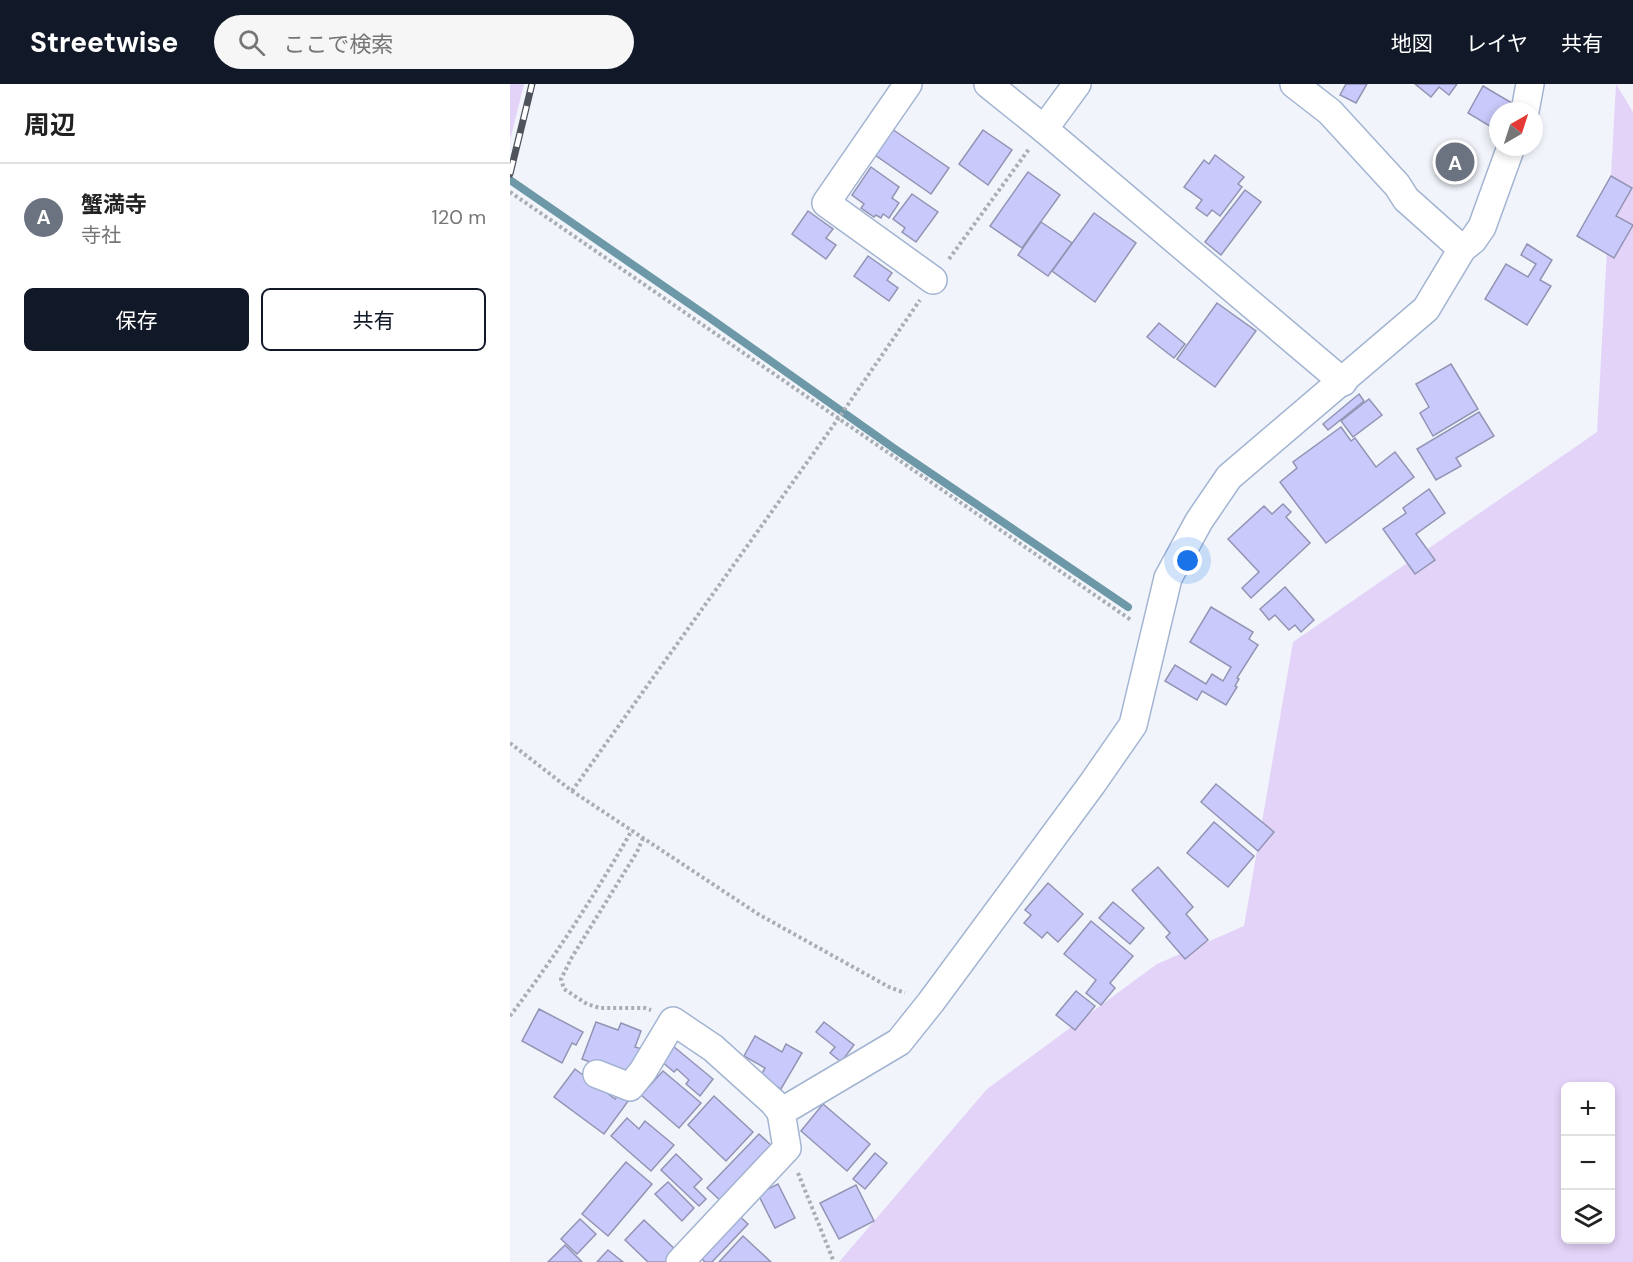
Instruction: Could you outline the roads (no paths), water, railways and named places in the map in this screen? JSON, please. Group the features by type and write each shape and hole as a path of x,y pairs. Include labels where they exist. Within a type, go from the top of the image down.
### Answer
{"street":[{"path":"908,84 826,203 933,280"},
{"path":"987,84 1044,129 1343,382"},
{"path":"1044,129 1077,84"},
{"path":"1294,84 1329,112 1397,185 1406,199 1462,249"},
{"path":"1527,102 1530,84"},
{"path":"781,1112 899,1042 931,1002 1133,725 1167,578 1199,521 1229,477 1426,309 1462,249 1473,240 1482,227 1508,156"},
{"path":"597,1074 630,1087 643,1071 673,1021 713,1048 781,1112 787,1148 680,1262"}],"waterway":[{"path":"510,180 895,449 1128,607"}],"railway":[{"path":"510,174 532,84"}],"place":[{"name":"蟹満寺","path":"1455,162"}]}
